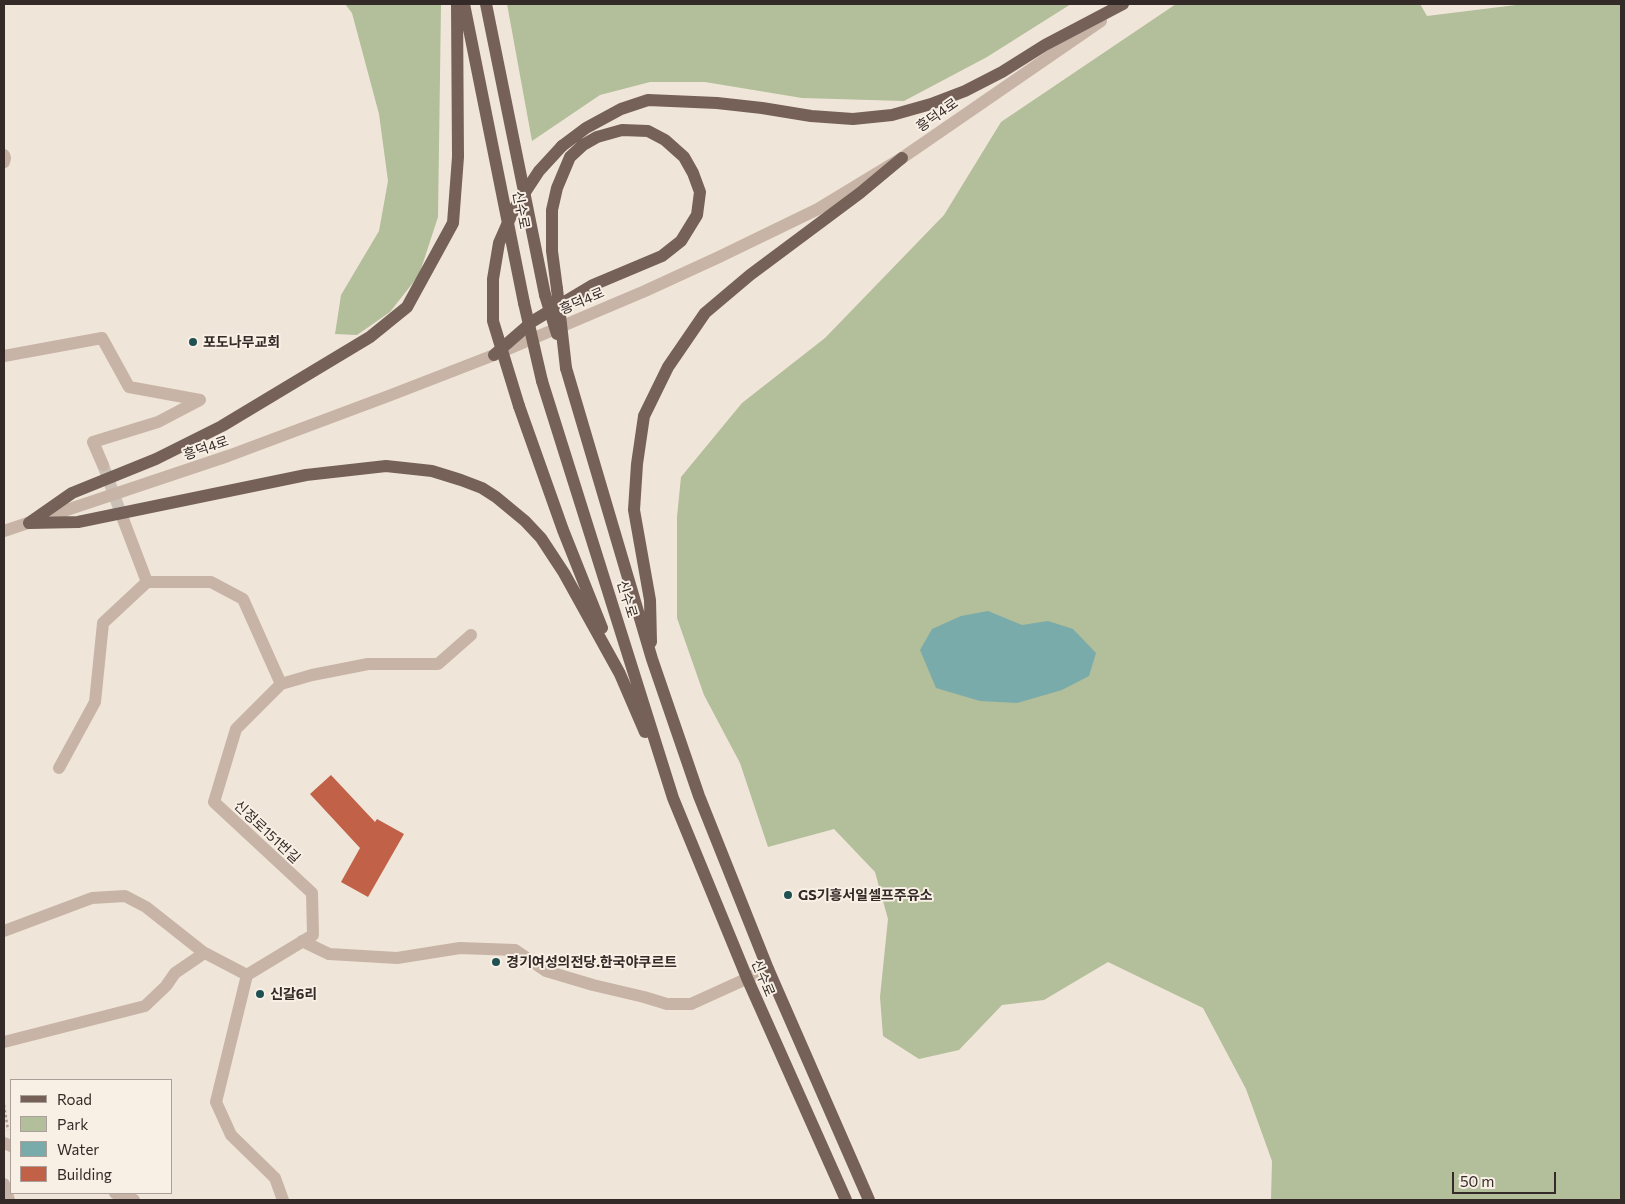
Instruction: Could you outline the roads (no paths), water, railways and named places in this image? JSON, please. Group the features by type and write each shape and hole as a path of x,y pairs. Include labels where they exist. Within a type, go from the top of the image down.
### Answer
{"main road":[{"path":"29,523 72,493 156,459 222,426 370,337 407,307 453,223 458,157 457,4"},
{"name":"신수로","path":"464,4 524,303 542,381 674,798 747,978 846,1200"},
{"name":"신수로","path":"486,4 545,296 652,659 699,796 768,968 869,1200"},
{"path":"674,798 620,674 563,530 519,406 493,321 492,300 499,243 514,209 539,170 562,146 586,128 614,112 648,100 717,103 811,116 853,119 892,115 931,104 965,91 1002,72 1045,45 1124,4"},
{"path":"494,355 533,321 593,285 662,256 682,240 698,215 700,192 693,173 684,157 665,140 648,131 622,130 597,137 583,145 570,157 557,188 552,210 552,251 557,289 566,368"},
{"path":"652,659 650,600 634,510 637,464 644,416 664,375 705,313 750,275 860,193 902,158"},
{"path":"29,523 78,522 306,475 386,466 432,471 482,488 496,497 541,538 620,674"}],"street":[{"name":"흥덕4로","path":"4,530 228,456 391,396 636,295 728,253 818,209 902,158 1124,4"},
{"path":"4,155 4,162"},
{"path":"4,356 102,338 129,387 200,400 158,422 93,442 103,465"},
{"path":"122,519 147,582"},
{"path":"59,768 95,702 103,623 147,582 210,582 243,599 281,684 368,664 438,664 471,635"},
{"name":"신정로151번길","path":"247,975 313,935 312,893 214,802 236,729 281,684"},
{"path":"4,931 92,898 125,896 146,907 203,952 247,975 216,1102 231,1135 275,1178 283,1200"},
{"path":"302,941 329,954 397,958 460,948 514,950 546,971 667,1004 691,1004 768,968"},
{"path":"4,1042 145,1006 166,986 175,973 203,952"},
{"path":"4,1184 9,1200"},
{"path":"118,1194 134,1200"}],"water":[{"path":"988,611 1022,625 1048,621 1073,629 1096,653 1089,676 1062,690 1017,703 980,701 936,688 920,650 932,629 961,616"}],"tunnel":[{"path":"103,465 123,519"}],"place":[{"name":"포도나무교회","path":"193,342"},
{"name":"GS기흥서일셀프주유소","path":"788,895"},
{"name":"경기여성의전당.한국야쿠르트","path":"496,962"},
{"name":"신갈6리","path":"260,994"}]}
